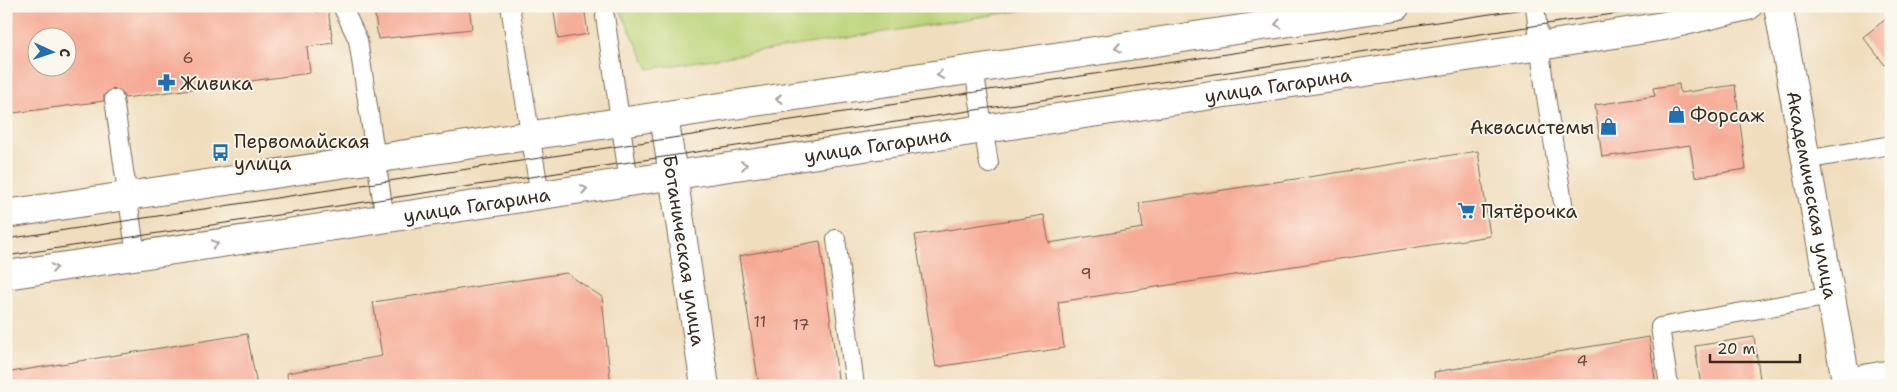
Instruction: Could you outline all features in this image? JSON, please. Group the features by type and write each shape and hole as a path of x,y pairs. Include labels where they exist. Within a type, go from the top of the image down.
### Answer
{"main road":[{"path":"6,214 1396,6"},
{"name":"улица Гагарина","path":"6,275 1540,46 1664,26 1748,6"},
{"name":"Академическая улица","path":"1778,6 1846,381"},
{"name":"Ботаническая улица","path":"664,116 704,386"}],"lane":[{"path":"342,6 358,40 385,219"},
{"path":"510,6 540,196"},
{"path":"1535,6 1564,209"},
{"path":"604,16 630,182"},
{"path":"974,69 989,164"},
{"path":"114,100 136,256"},
{"path":"1805,160 1891,145"},
{"path":"836,238 855,386"},
{"path":"1670,386 1660,327 1831,296"},
{"path":"1846,381 1891,369"}],"green space":[{"path":"618,6 1049,6 649,69"}],"building":[{"path":"6,6 316,6 316,12 328,10 333,43 307,47 310,73 125,98 122,92 113,88 104,95 104,101 6,114"},
{"path":"374,6 469,6 472,29 378,39"},
{"path":"553,6 584,6 588,34 558,39"},
{"path":"1891,15 1891,73 1863,37"},
{"path":"1679,84 1680,93 1735,85 1746,169 1695,177 1690,145 1602,157 1595,105 1655,96 1653,88"},
{"path":"1478,151 1490,236 1058,302 1064,348 936,367 915,235 1044,215 1049,243 1143,228 1139,203"},
{"path":"820,241 839,386 759,386 739,256"},
{"path":"566,273 602,297 611,386 288,386 287,373 382,356 373,302"},
{"path":"247,334 257,386 12,386 11,372"},
{"path":"1649,337 1656,386 1435,386 1434,372"},
{"path":"1754,337 1761,386 1701,386 1695,346"}],"tram line":[{"path":"6,239 1543,6"},
{"path":"6,256 1666,6"}],"place":[{"name":"Живика","path":"166,83"},
{"name":"Форсаж","path":"1676,115"},
{"name":"Аквасистемы","path":"1608,127"},
{"name":"Первомайская улица","path":"220,152"},
{"name":"Пятёрочка","path":"1467,211"}]}
